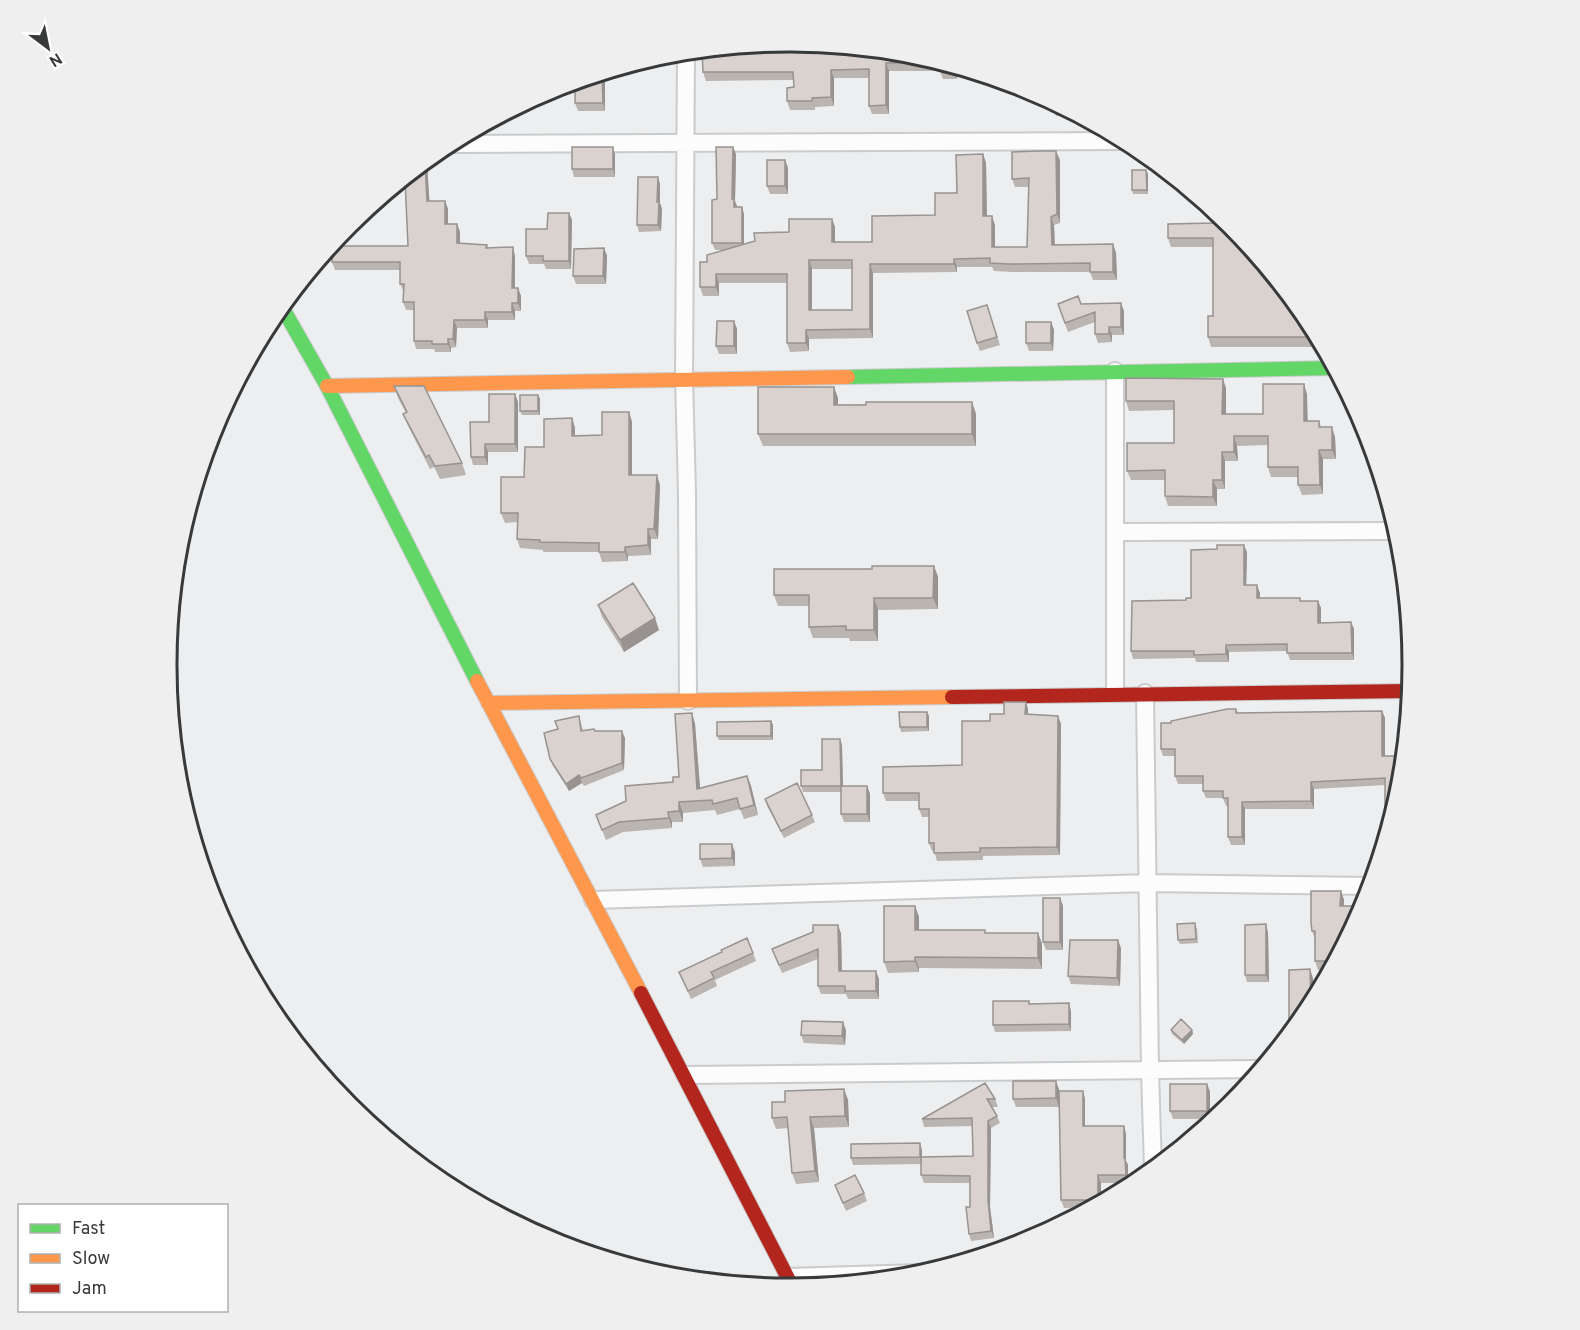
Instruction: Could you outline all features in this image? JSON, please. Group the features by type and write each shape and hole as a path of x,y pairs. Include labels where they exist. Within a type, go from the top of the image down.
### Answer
{"street":[{"path":"686,62 684,379 688,701"},
{"path":"470,144 1106,141"},
{"path":"287,316 327,386 488,703 685,1075 788,1278"},
{"path":"327,386 1325,368"},
{"path":"1115,371 1115,693"},
{"path":"1115,532 1388,531"},
{"path":"488,703 1115,693 1401,691"},
{"path":"1145,693 1153,1158"},
{"path":"593,900 1148,883 1361,886"},
{"path":"685,1075 1250,1070"}],"building":[{"path":"790,52 830,54 901,63 886,63 886,105 869,106 869,69 831,70 831,97 812,98 812,101 787,101 787,88 794,87 793,72 703,72 702,59"},
{"path":"602,82 603,103 575,103 575,92"},
{"path":"572,147 613,147 613,169 572,169"},
{"path":"716,147 733,147 732,199 734,199 734,207 742,207 742,243 712,243 712,200 717,199"},
{"path":"1056,151 1057,214 1051,217 1052,245 1113,244 1113,272 1090,272 1090,263 1009,264 990,263 990,258 954,259 954,264 870,264 870,329 806,330 806,343 787,343 787,274 716,274 716,287 700,287 700,262 707,262 707,255 755,241 754,233 789,232 789,219 832,219 832,242 872,242 872,216 935,215 935,193 957,193 956,155 983,154 983,216 992,216 992,247 1027,247 1029,178 1012,179 1012,152","holes":["809,260 852,260 852,310 809,310"]},
{"path":"767,160 785,160 785,186 767,186"},
{"path":"1132,170 1146,170 1147,190 1132,190"},
{"path":"426,173 427,201 445,201 445,224 457,224 457,243 487,245 486,248 513,247 512,288 518,288 518,303 512,303 512,312 485,312 485,320 454,320 453,339 448,339 448,344 414,341 414,302 403,302 404,284 400,284 400,262 332,262 332,258 343,246 408,246 405,188"},
{"path":"638,177 658,177 658,225 637,225"},
{"path":"548,213 569,213 569,261 543,261 543,256 526,256 526,229 547,229"},
{"path":"1214,223 1251,261 1276,292 1306,337 1208,337 1208,316 1213,316 1213,238 1168,238 1168,224"},
{"path":"604,248 603,276 573,276 574,249"},
{"path":"1078,296 1081,304 1121,303 1121,327 1109,327 1109,334 1095,334 1095,312 1065,323 1058,304"},
{"path":"987,305 997,337 977,343 967,311"},
{"path":"717,321 734,321 734,346 716,346"},
{"path":"1026,322 1051,322 1051,343 1026,343"},
{"path":"1126,378 1223,379 1222,414 1263,414 1263,384 1304,384 1304,421 1319,421 1319,427 1332,427 1332,450 1319,450 1320,485 1298,485 1298,467 1268,467 1268,436 1234,436 1234,452 1222,452 1222,480 1213,480 1213,497 1165,496 1165,470 1127,471 1127,443 1174,443 1174,401 1126,401"},
{"path":"394,386 424,386 462,463 435,466 429,455 426,457 403,414 407,412"},
{"path":"758,387 834,387 834,405 866,405 866,402 972,402 972,434 758,434"},
{"path":"489,394 515,394 515,444 485,444 485,457 471,457 470,422 489,422"},
{"path":"520,395 538,395 538,411 520,411"},
{"path":"602,412 629,412 629,475 657,475 654,529 648,529 648,545 625,547 625,552 599,552 599,543 540,542 540,540 517,539 518,513 501,513 501,477 524,477 525,447 544,447 544,419 572,418 572,436 602,435"},
{"path":"1217,545 1244,545 1244,585 1257,585 1257,598 1300,598 1300,601 1318,601 1318,623 1351,622 1352,653 1287,653 1287,644 1226,645 1226,654 1194,655 1194,651 1131,651 1132,601 1191,598 1191,550 1217,549"},
{"path":"872,566 934,566 933,598 874,598 874,630 846,630 846,626 809,627 809,595 774,595 774,569 872,569"},
{"path":"633,583 655,618 620,640 598,605"},
{"path":"1004,702 1026,702 1025,714 1058,716 1057,847 980,848 980,852 934,853 934,843 929,843 929,809 919,809 919,793 883,793 883,767 962,765 962,721 990,721 990,714 1004,714"},
{"path":"1227,709 1236,709 1236,713 1382,711 1382,756 1395,756 1385,811 1385,778 1311,782 1311,801 1242,802 1242,837 1228,837 1228,798 1223,798 1223,791 1203,791 1203,776 1175,776 1175,749 1161,749 1161,723 1171,723 1171,721"},
{"path":"899,712 927,712 927,727 900,727"},
{"path":"692,713 697,789 747,776 754,805 740,809 737,798 713,804 712,800 679,802 679,811 668,812 669,818 619,822 602,830 596,815 626,801 625,786 673,782 673,777 679,777 675,714"},
{"path":"579,716 581,731 594,729 595,731 622,731 622,763 581,778 579,775 566,784 550,759 544,733 558,729 555,721"},
{"path":"771,721 771,736 717,736 717,722"},
{"path":"822,739 840,739 841,786 801,786 801,770 822,770"},
{"path":"797,783 812,815 781,831 765,799"},
{"path":"841,786 867,786 867,814 841,814"},
{"path":"700,844 732,844 732,858 700,859"},
{"path":"1311,891 1341,891 1340,906 1353,906 1325,961 1315,961 1315,931 1312,931"},
{"path":"1043,898 1060,898 1060,942 1043,942"},
{"path":"884,906 915,906 915,930 1038,933 1038,958 915,957 915,961 884,962"},
{"path":"1195,923 1196,939 1178,940 1177,924"},
{"path":"1266,924 1266,975 1245,975 1245,925"},
{"path":"813,925 838,925 839,971 876,971 876,991 845,991 845,986 818,986 818,949 779,965 772,949 813,932"},
{"path":"747,938 753,953 711,972 714,978 688,991 679,972"},
{"path":"1070,940 1118,940 1117,978 1068,976"},
{"path":"1310,969 1310,986 1289,1019 1289,970"},
{"path":"993,1001 1029,1001 1029,1004 1069,1003 1069,1024 993,1025"},
{"path":"1181,1019 1192,1030 1182,1040 1171,1030"},
{"path":"802,1021 843,1022 842,1036 801,1035"},
{"path":"1013,1081 1056,1081 1056,1098 1013,1099"},
{"path":"985,1083 995,1099 987,1099 997,1116 988,1121 988,1200 991,1231 969,1234 966,1207 970,1207 970,1176 921,1175 921,1157 973,1156 972,1118 922,1119"},
{"path":"1170,1084 1207,1084 1207,1111 1170,1111"},
{"path":"844,1089 845,1116 810,1117 815,1171 792,1173 787,1117 772,1118 772,1102 785,1102 785,1091"},
{"path":"1059,1091 1083,1091 1083,1126 1124,1126 1126,1175 1098,1175 1098,1194 1087,1200 1061,1200"},
{"path":"920,1143 920,1157 851,1158 851,1144"},
{"path":"855,1175 864,1193 843,1203 835,1185"}],"traffic: fast":[{"path":"287,316 327,386 477,681"},
{"path":"848,377 1325,368"}],"traffic: slow":[{"path":"327,386 848,377"},
{"path":"477,681 641,993"},
{"path":"488,703 952,697"}],"traffic: jam":[{"path":"952,697 1401,691"},
{"path":"641,993 788,1278"}]}
